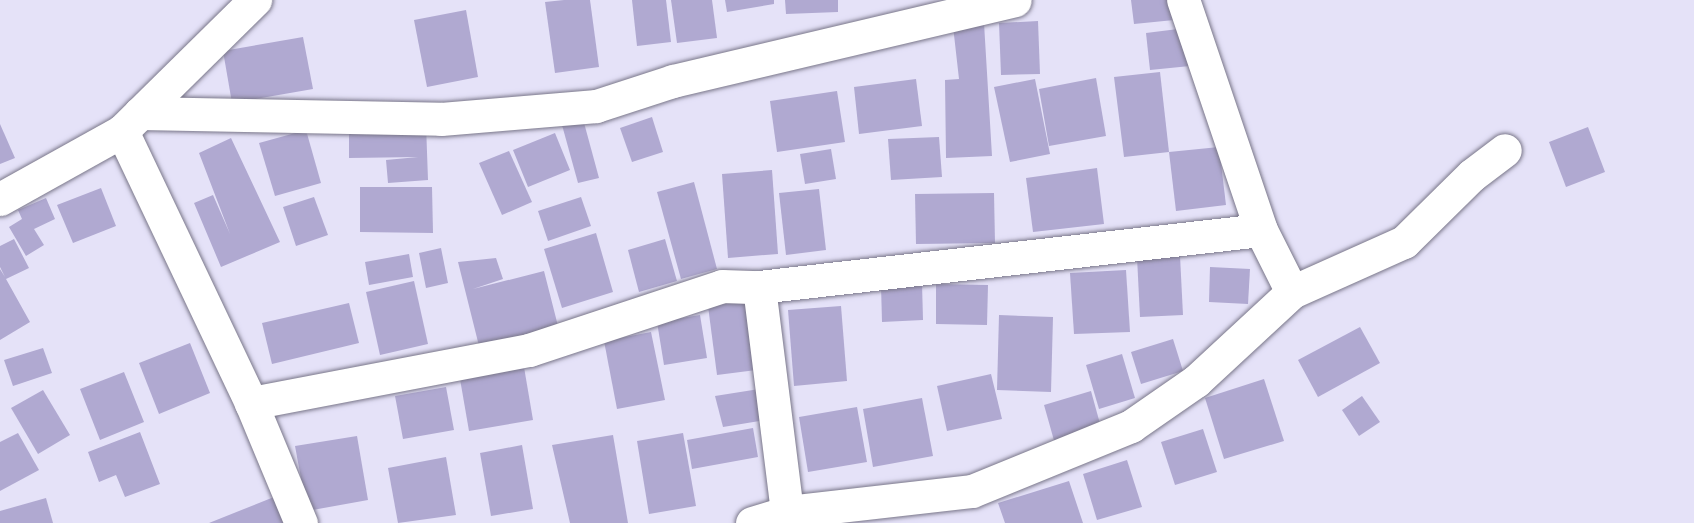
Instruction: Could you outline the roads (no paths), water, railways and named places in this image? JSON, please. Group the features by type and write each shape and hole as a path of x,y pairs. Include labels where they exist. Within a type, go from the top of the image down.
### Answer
{"street":[{"path":"0,199 131,122 255,0"},
{"path":"131,122 441,119 596,106 673,81 1015,0"},
{"path":"1183,0 1261,230 1292,292"},
{"path":"131,122 301,523"},
{"path":"752,523 787,512 972,491 1131,426 1196,381 1292,292 1404,242 1472,175 1505,150"},
{"path":"251,403 529,350 722,286 759,287 1261,230"},
{"path":"759,287 787,512"}]}
